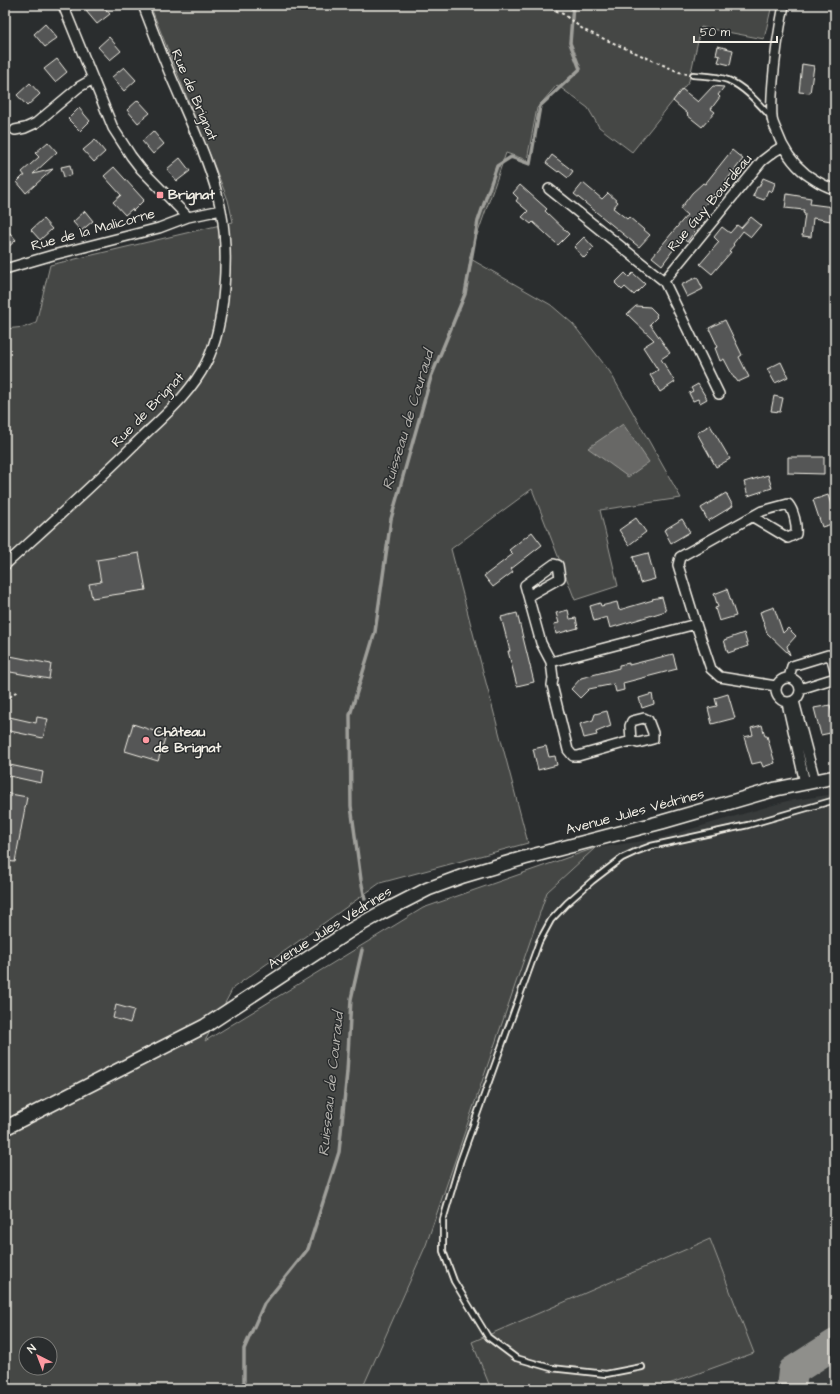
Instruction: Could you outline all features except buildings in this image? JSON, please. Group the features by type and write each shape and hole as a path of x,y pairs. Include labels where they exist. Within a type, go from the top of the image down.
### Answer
{"main road":[{"name":"Avenue Jules Védrines","path":"5,1128 205,1026 351,930 428,889 463,876 524,858 648,826 776,789 835,777"}],"street":[{"path":"62,5 113,128 131,156 151,180 188,217"},
{"name":"Rue de Brignat","path":"5,565 100,480 173,407 196,381 207,362 222,311 225,265 224,232 221,210 201,145 166,65 143,5"},
{"path":"784,5 774,65 772,119 782,147 800,169 813,180 828,188 835,189"},
{"path":"15,130 25,128 36,123 79,87 93,79"},
{"name":"Rue Guy Bourdeau","path":"664,281 762,161 774,150 782,147"},
{"path":"549,189 664,281 719,394"},
{"name":"Rue de la Malicorne","path":"5,269 159,228 188,217 221,210"},
{"path":"753,517 788,538 796,534 797,527 788,504 762,511 680,557 678,564 711,669 720,676 776,686"},
{"path":"528,596 540,643 551,662 553,678 552,685 568,750 573,756 578,756 631,741"},
{"path":"551,662 696,624"},
{"path":"789,678 792,666 828,655 832,659 835,670"},
{"path":"789,678 797,681 800,689 798,697 790,702 778,698 775,690 776,686 781,680 789,678"},
{"path":"800,689 835,678"},
{"path":"790,702 810,782"}],"lane":[{"path":"693,75 727,80 742,87 757,101 772,119"},
{"path":"642,1366 606,1374 550,1368 516,1358 488,1337 454,1281 443,1251 443,1220 460,1162 539,942 551,920 567,903 616,863 635,852 651,846 748,825 835,800"}],"path":[{"path":"545,5 562,14 584,30 679,72 693,75"},
{"path":"5,701 17,691"}],"shaded area":[{"path":"150,5 772,5 764,39 701,27 689,81 632,152 599,127 588,108 557,85 537,108 527,160 506,153 469,258 551,305 573,324 610,372 681,498 600,510 618,586 575,600 532,489 451,549 528,843 380,883 233,988 205,1041 423,908 595,848 547,892 426,1245 362,1389 5,1389 5,329 25,327 36,323 50,265 233,222 228,200"},
{"path":"623,424 649,462 628,477 588,448"},
{"path":"835,794 835,1389 362,1389 426,1245 547,892 595,848 657,839 787,801"},
{"path":"710,1239 754,1353 655,1389 491,1389 472,1342"}],"waterway":[{"name":"Ruisseau de Couraud","path":"365,899 351,806 350,715 375,632 391,519 431,377 465,294 478,221 497,166 511,157 530,164 540,106 580,69 570,43 573,5"},
{"name":"Ruisseau de Couraud","path":"244,1389 244,1349 264,1304 308,1249 339,1152 347,1072 351,999 362,950"}],"taxiway":[{"path":"791,1389 793,1371 835,1344"}],"place":[{"name":"Brignat","path":"160,195"},
{"name":"Château de Brignat","path":"146,740"}]}
